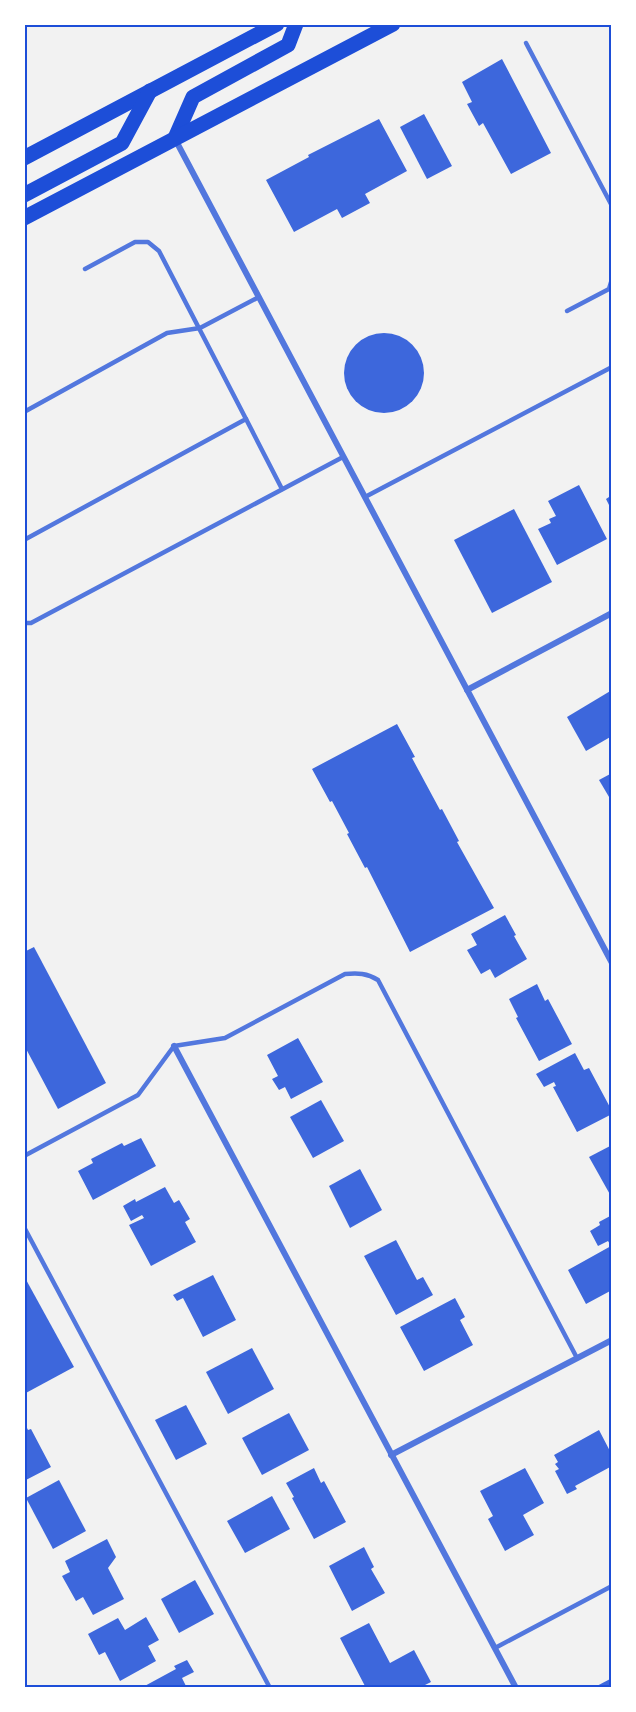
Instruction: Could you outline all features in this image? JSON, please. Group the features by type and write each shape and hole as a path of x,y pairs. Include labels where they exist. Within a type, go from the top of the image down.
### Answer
{"main road":[{"path":"24,158 277,24"},
{"path":"175,138 193,97 288,45 296,24"},
{"path":"24,218 393,24"},
{"path":"24,195 122,143 150,91"}],"street":[{"path":"175,138 612,963"},
{"path":"467,690 612,613"},
{"path":"174,1046 516,1688"},
{"path":"392,1455 612,1340"}],"lane":[{"path":"526,43 612,206"},
{"path":"85,269 135,242 148,242 159,251 282,489"},
{"path":"567,311 609,289 612,279"},
{"path":"24,412 167,333 200,328 259,297"},
{"path":"365,497 612,367"},
{"path":"24,540 246,419"},
{"path":"24,623 31,623 343,457"},
{"path":"24,1156 138,1095 174,1046 225,1038 345,974 370,975 378,980 577,1358"},
{"path":"24,1227 270,1688"},
{"path":"495,1648 612,1586"}],"building":[{"path":"502,59 551,153 511,174 483,123 479,126 467,104 472,102 462,82"},
{"path":"424,114 452,166 427,179 400,127"},
{"path":"379,119 407,171 365,194 370,203 342,218 337,209 294,232 266,180 309,157 308,155"},
{"path":"384,333 399,336 412,345 421,358 424,373 421,388 412,401 399,410 384,413 369,410 356,401 347,388 344,373 347,358 356,345 369,336"},
{"path":"579,485 607,539 557,565 538,529 551,523 549,519 556,516 548,501"},
{"path":"612,495 612,511 606,499"},
{"path":"514,509 552,582 492,613 454,540"},
{"path":"612,690 612,736 586,751 567,717"},
{"path":"397,724 415,757 412,758 440,810 442,809 459,841 457,842 494,908 410,952 367,867 365,868 347,834 349,833 332,801 330,802 312,769"},
{"path":"612,773 612,802 599,780"},
{"path":"505,915 527,959 495,978 490,969 481,974 467,950 477,945 471,934"},
{"path":"34,947 106,1083 58,1109 24,1045 24,952"},
{"path":"537,984 545,1001 548,999 572,1044 539,1061 516,1018 518,1017 509,999"},
{"path":"298,1038 323,1082 291,1099 285,1087 279,1090 272,1079 278,1076 267,1055"},
{"path":"575,1053 584,1070 589,1068 612,1111 612,1114 577,1132 553,1087 556,1086 554,1082 544,1087 536,1074"},
{"path":"321,1100 344,1141 313,1158 290,1117"},
{"path":"141,1138 156,1166 93,1200 78,1171 93,1163 91,1159 122,1143 124,1146"},
{"path":"612,1145 612,1198 589,1157"},
{"path":"360,1169 382,1210 350,1228 329,1186"},
{"path":"165,1187 174,1203 179,1200 190,1219 185,1222 196,1242 151,1266 129,1225 144,1218 142,1215 131,1221 123,1206"},
{"path":"612,1215 612,1290 586,1304 568,1270 611,1246 608,1241 598,1246 590,1231 600,1225 599,1222"},
{"path":"396,1240 417,1280 423,1277 433,1295 396,1315 364,1256"},
{"path":"213,1275 236,1320 203,1337 183,1298 177,1301 173,1295"},
{"path":"24,1276 74,1367 24,1394"},
{"path":"455,1298 465,1317 460,1320 473,1345 424,1371 400,1327"},
{"path":"252,1348 274,1389 228,1414 206,1372"},
{"path":"186,1405 207,1444 176,1460 155,1420"},
{"path":"289,1413 309,1450 262,1475 242,1438"},
{"path":"24,1422 28,1430 31,1429 51,1467 24,1481"},
{"path":"599,1430 612,1455 612,1466 575,1486 577,1489 567,1494 555,1471 559,1469 555,1464 558,1462 554,1455"},
{"path":"314,1468 321,1483 324,1481 346,1522 314,1539 286,1483"},
{"path":"525,1468 544,1503 523,1515 534,1535 505,1551 488,1519 493,1516 480,1491"},
{"path":"59,1480 86,1531 53,1549 26,1498"},
{"path":"272,1496 290,1529 245,1553 227,1521"},
{"path":"107,1539 116,1557 108,1568 124,1599 93,1615 83,1597 76,1601 62,1576 70,1572 65,1561"},
{"path":"364,1547 374,1567 371,1569 385,1593 352,1611 329,1566"},
{"path":"195,1580 214,1614 179,1633 161,1599"},
{"path":"146,1617 159,1640 148,1646 156,1661 120,1681 105,1652 99,1655 88,1634 118,1618 125,1630"},
{"path":"369,1623 390,1663 414,1650 431,1682 419,1688 366,1688 340,1638"},
{"path":"187,1660 194,1672 182,1678 187,1688 141,1688 176,1669 174,1666"},
{"path":"612,1678 612,1688 593,1688"}]}
